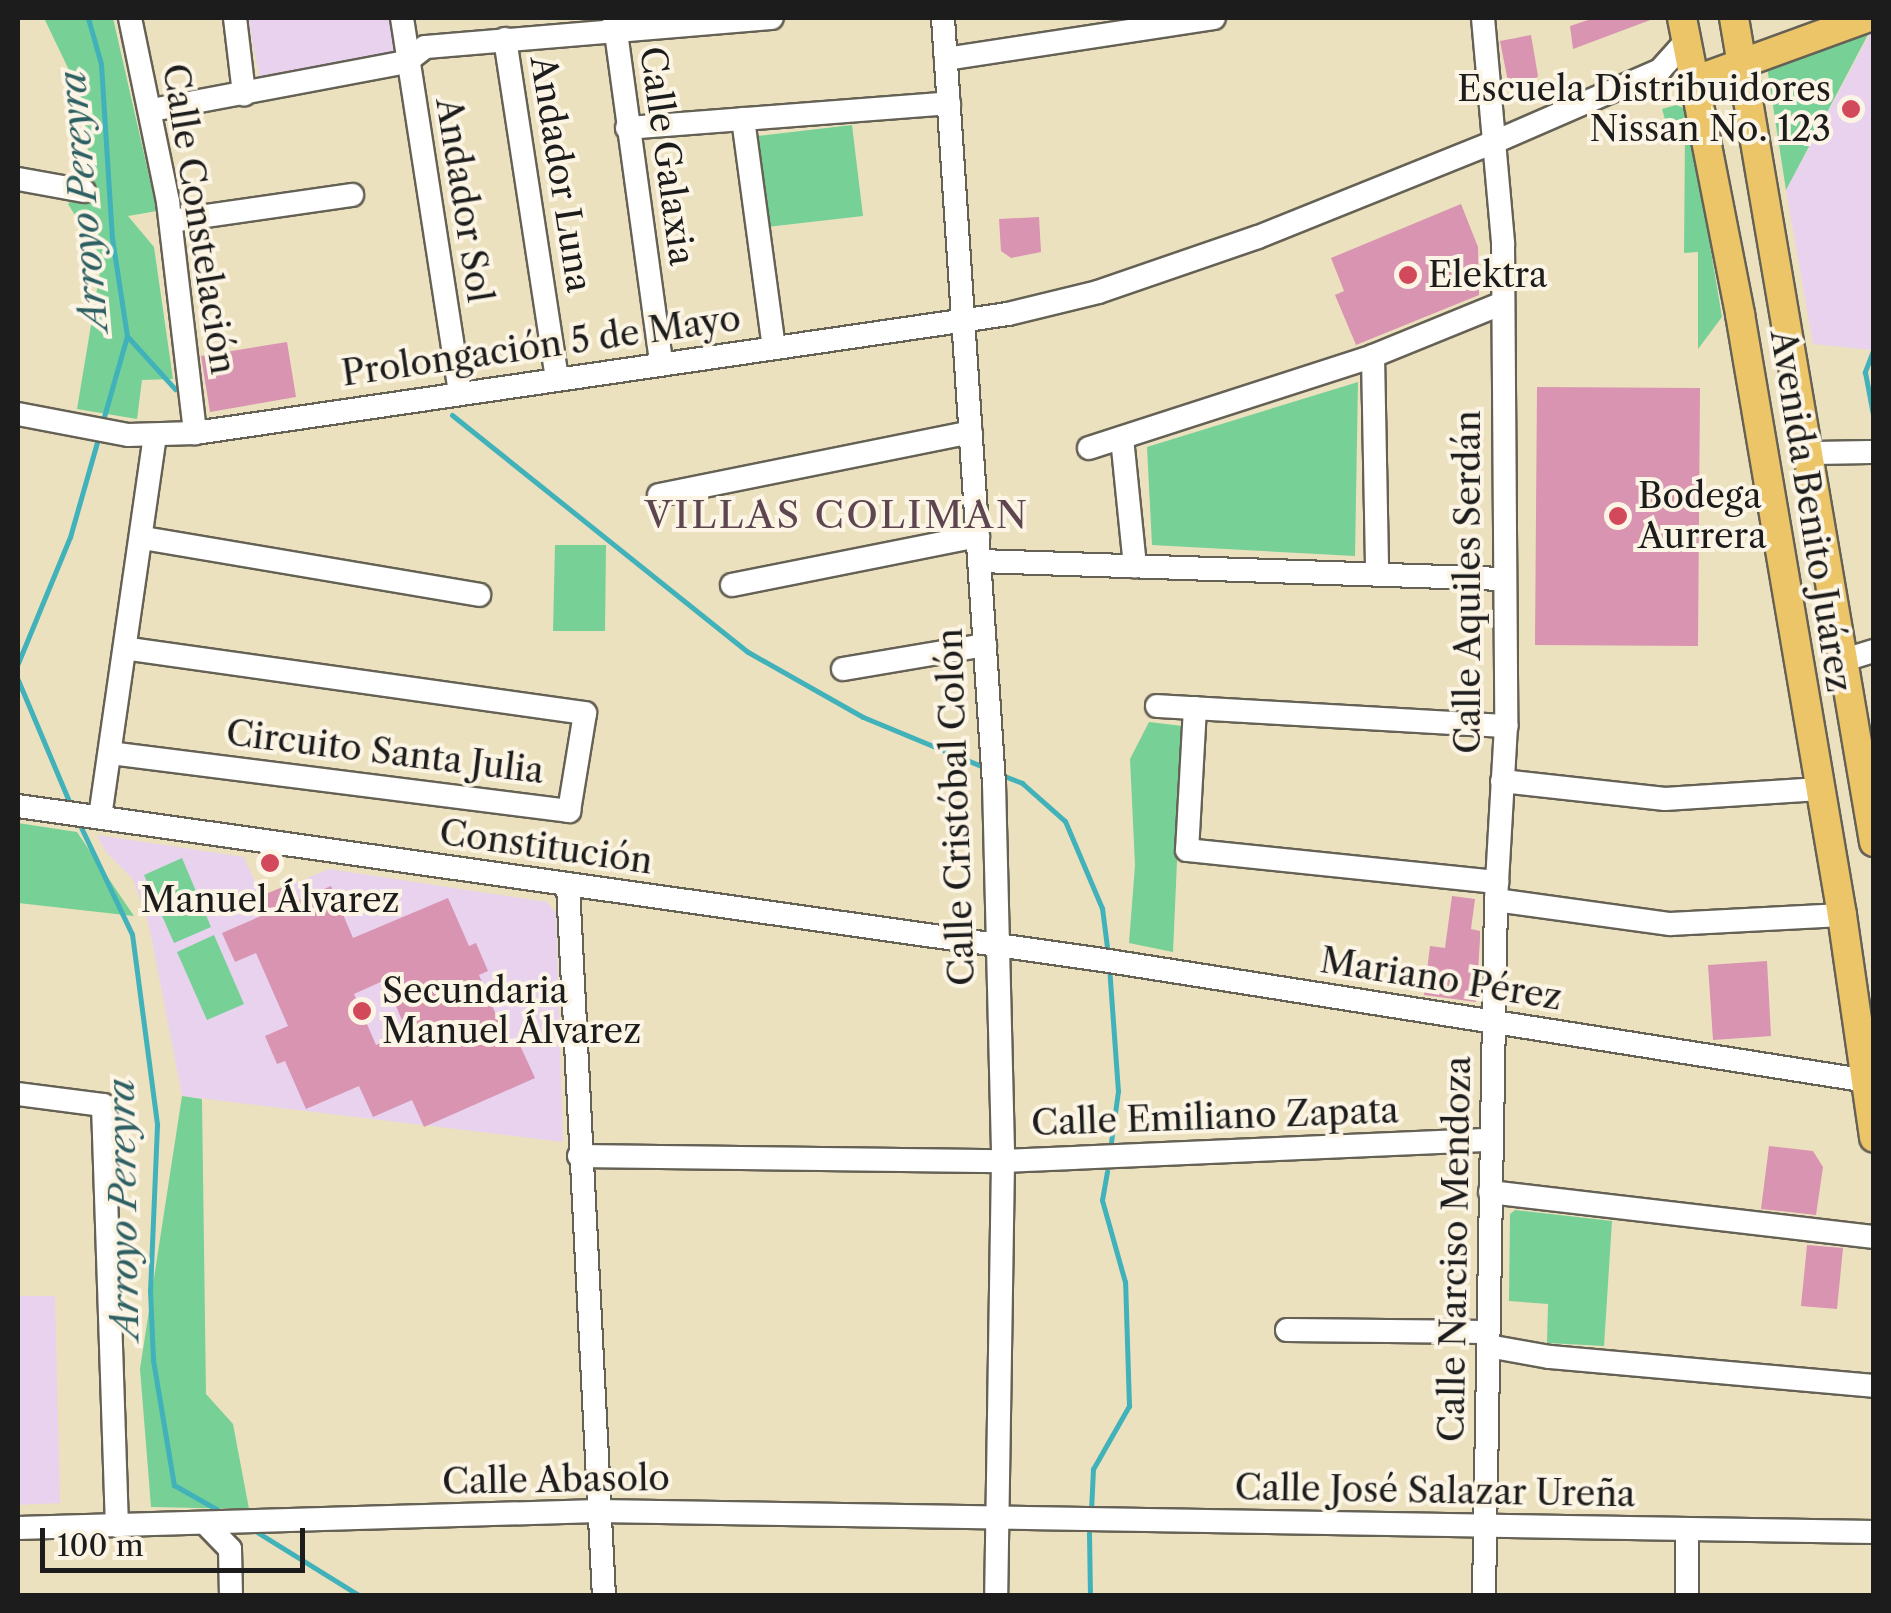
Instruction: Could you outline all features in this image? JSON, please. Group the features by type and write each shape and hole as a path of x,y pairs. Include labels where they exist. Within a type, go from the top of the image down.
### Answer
{"main road":[{"path":"1696,80 1866,18"},
{"path":"1684,29 1738,19"},
{"name":"Avenida Benito Juárez","path":"1738,19 1741,64 1811,453 1841,661 1869,790 1874,842"},
{"name":"Avenida Benito Juárez","path":"1684,29 1871,1082 1874,1138"}],"street":[{"name":"Calle Constelación","path":"130,18 152,110 171,221 195,432"},
{"path":"235,18 244,94"},
{"name":"Andador Sol","path":"402,18 460,393"},
{"path":"152,110 406,62 425,47 615,24 772,18"},
{"name":"Calle Cristóbal Colón","path":"943,18 994,784 1003,1161 996,1596"},
{"path":"946,59 1061,29 1214,18"},
{"name":"Calle Aquiles Serdán","path":"1482,18 1497,141 1503,303 1506,726 1497,891 1496,1023"},
{"name":"Calle Galaxia","path":"615,24 660,362"},
{"path":"1684,29 1660,70 1696,80"},
{"name":"Andador Luna","path":"506,39 557,379"},
{"name":"Prolongación 5 de Mayo","path":"18,414 128,435 195,432 963,320 1098,292 1258,237 1497,141 1660,70"},
{"path":"627,128 948,103"},
{"path":"743,119 774,346"},
{"path":"18,179 84,192"},
{"path":"171,221 352,196"},
{"path":"1089,448 1373,356 1503,303"},
{"path":"1373,356 1377,574"},
{"path":"659,495 971,432"},
{"path":"93,816 110,753 144,538 155,436"},
{"path":"1122,438 1135,566"},
{"path":"1811,453 1874,452"},
{"path":"732,585 978,536"},
{"path":"144,538 479,595"},
{"path":"980,562 1504,578"},
{"path":"842,669 985,645"},
{"name":"Circuito Santa Julia","path":"110,753 569,811 585,713 126,649"},
{"path":"1841,661 1874,651"},
{"path":"1157,706 1506,726"},
{"path":"1195,708 1188,850 1497,891 1670,924 1842,915"},
{"path":"1502,780 1665,800 1820,790"},
{"name":"Constitución","path":"29,807 997,946"},
{"path":"568,886 604,1596"},
{"name":"Mariano Pérez","path":"997,946 1096,958 1871,1082"},
{"name":"Calle Narciso Mendoza","path":"1484,1596 1490,1140 1496,1023"},
{"path":"18,1094 103,1105 118,1526"},
{"name":"Calle Emiliano Zapata","path":"579,1156 1003,1161 1490,1140"},
{"path":"1490,1192 1874,1237"},
{"path":"1287,1330 1488,1339 1550,1356 1874,1386"},
{"name":"Calle Abasolo","path":"18,1528 598,1512 996,1520"},
{"name":"Calle José Salazar Ureña","path":"996,1520 1874,1532"},
{"path":"205,1524 230,1549 231,1596"},
{"path":"1687,1529 1687,1596"}],"shaded area":[{"path":"248,18 390,18 397,54 260,80"},
{"name":"Escuela Distribuidores Nissan No. 123","path":"1873,28 1873,350 1813,344 1786,190"},
{"name":"Secundaria Manuel Álvarez","path":"97,835 244,857 262,897 329,869 547,902 556,913 563,1142 182,1096 149,925 133,879 106,852"},
{"path":"18,1296 55,1296 60,1503 18,1505"}],"green space":[{"path":"44,18 113,18 157,211 128,216 154,247 173,379 142,380 137,419 77,409 102,259 68,204 92,179 80,93"},
{"path":"1871,29 1786,190 1767,67"},
{"path":"1676,105 1687,109 1722,317 1698,349 1698,252 1684,253 1685,134 1669,133 1662,109"},
{"path":"852,125 863,216 767,227 757,136"},
{"path":"1358,382 1355,556 1152,545 1147,447"},
{"path":"555,545 606,545 605,631 553,631"},
{"path":"1149,722 1183,726 1173,952 1129,943 1135,865 1130,759"},
{"path":"18,823 77,832 134,916 18,903"},
{"path":"182,858 211,927 174,943 144,875"},
{"path":"214,935 244,1004 207,1020 177,952"},
{"path":"182,1096 202,1099 206,1394 233,1424 249,1509 151,1507 140,1369"},
{"path":"1515,1210 1612,1221 1604,1346 1547,1343 1548,1304 1509,1301 1510,1214"}],"building":[{"path":"1594,18 1653,19 1573,49 1570,26"},
{"path":"1531,35 1538,76 1531,85 1510,92 1500,41"},
{"name":"Elektra","path":"1461,204 1478,247 1479,295 1356,345 1335,295 1344,291 1331,258"},
{"path":"1039,217 1041,252 1011,258 1001,251 999,219"},
{"path":"287,342 296,397 210,412 201,356"},
{"name":"Bodega Aurrera","path":"1537,387 1700,388 1698,646 1535,645"},
{"path":"285,886 292,903 331,886 353,938 448,898 469,946 476,943 488,971 479,975 509,1045 518,1041 535,1078 424,1127 412,1100 373,1117 359,1086 306,1109 285,1061 277,1064 265,1036 288,1026 256,953 235,962 222,933 268,913 261,896","holes":["385,980 407,1032 376,1045 354,994"]},
{"path":"1452,896 1475,899 1471,929 1480,931 1476,1002 1424,995 1430,946 1445,948"},
{"path":"1767,961 1771,1036 1713,1040 1708,965"},
{"path":"1769,1146 1813,1151 1823,1167 1816,1215 1761,1209"},
{"path":"1807,1245 1843,1248 1837,1309 1801,1306"}],"waterway":[{"name":"Arroyo Pereyra","path":"88,18 101,64 112,238 127,336 102,424"},
{"path":"127,336 175,389"},
{"path":"1874,348 1865,372 1874,420"},
{"path":"452,415 748,652 863,717 984,767"},
{"name":"Arroyo Pereyra","path":"18,663 70,537 99,435"},
{"name":"Arroyo Pereyra","path":"18,680 71,806"},
{"path":"999,774 1022,783 1065,821 1102,908 1108,955"},
{"name":"Arroyo Pereyra","path":"78,821 132,934 157,1125 150,1290 153,1360 174,1485 225,1514"},
{"path":"1109,966 1118,1091 1111,1142"},
{"path":"1091,1511 1093,1469 1129,1406 1125,1282 1102,1200 1107,1171"},
{"name":"Arroyo Pereyra","path":"252,1529 360,1596"},
{"path":"1089,1533 1090,1596"}],"place":[{"name":"Escuela Distribuidores Nissan No. 123","path":"1851,109"},
{"name":"Elektra","path":"1408,275"},
{"name":"Bodega Aurrera","path":"1618,516"},
{"name":"Manuel Álvarez","path":"270,863"},
{"name":"Secundaria Manuel Álvarez","path":"362,1011"}],"district":[{"name":"VILLAS COLIMAN","path":"837,515"}]}
